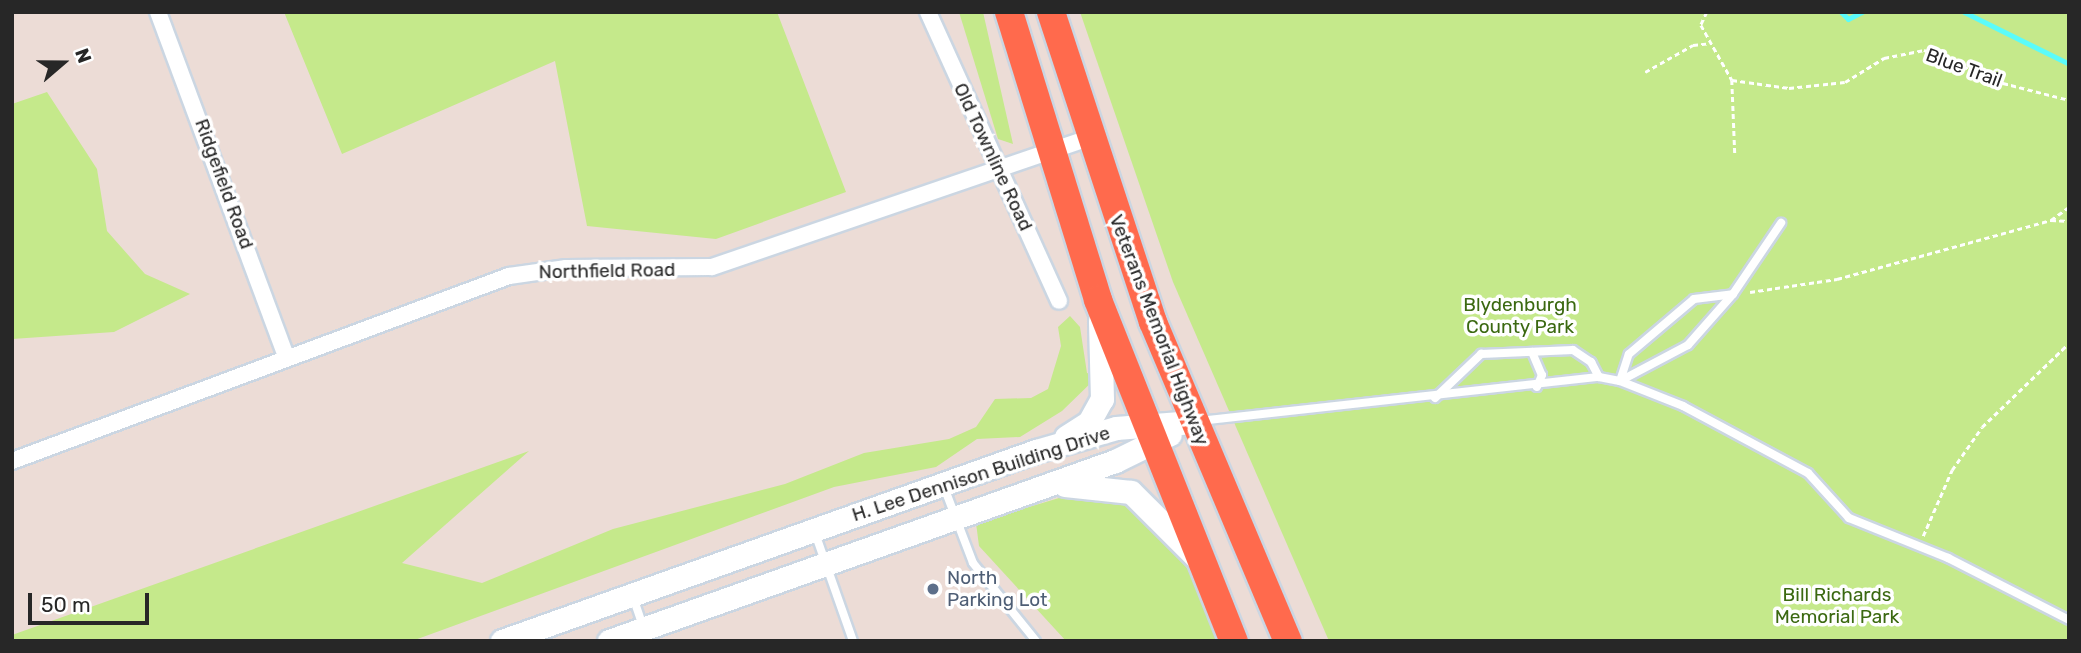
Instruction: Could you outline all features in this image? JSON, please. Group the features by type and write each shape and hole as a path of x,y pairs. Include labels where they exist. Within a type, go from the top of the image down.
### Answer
{"highway":[{"path":"1009,12 1049,152 1098,300 1197,558 1234,641"},
{"name":"Veterans Memorial Highway","path":"1051,12 1089,138 1192,422 1288,641"}],"street":[{"name":"Ridgefield Road","path":"158,12 287,358"},
{"name":"Old Townline Road","path":"928,12 1059,301"},
{"name":"Northfield Road","path":"12,461 509,276 566,268 712,267 1089,138"},
{"path":"1036,451 1078,432 1099,408 1105,382 1098,300"},
{"name":"H. Lee Dennison Building Drive","path":"502,641 1036,451 1148,435 1192,422"},
{"name":"H. Lee Dennison Building Drive","path":"609,641 646,634 826,564 1048,485 1148,435"},
{"path":"1048,485 1131,492 1197,558"}],"lane":[{"path":"1620,381 1688,345 1733,294 1781,223"},
{"path":"1620,381 1629,354 1694,299 1733,294"},
{"path":"1435,398 1481,354 1573,350 1591,362 1599,377"},
{"path":"1532,352 1542,375 1537,387"},
{"path":"1192,422 1537,387 1599,377 1620,381 1683,406 1808,473 1849,517 1948,558 2069,620"},
{"path":"943,484 973,564 1036,641"},
{"path":"814,530 853,641"},
{"path":"632,595 646,634"}],"path":[{"path":"1707,12 1701,24 1732,80 1735,154"},
{"path":"1644,72 1693,45 1711,43"},
{"name":"Blue Trail","path":"1732,80 1789,88 1844,82 1884,58 1924,50 2003,83 2069,100"},
{"path":"2050,220 2069,207"},
{"path":"1733,294 1837,279 2050,220 2069,221"},
{"path":"1934,545 1922,540 1952,470 1982,426 2069,343"}],"green space":[{"path":"284,12 777,12 846,192 716,239 587,226 555,61 342,154"},
{"path":"959,12 983,12 1013,144 998,139"},
{"name":"Blydenburgh County Park","path":"1080,12 2069,12 2069,641 1329,641 1173,282"},
{"path":"47,92 97,169 107,231 145,274 190,294 114,332 12,339 12,104"},
{"path":"1070,316 1080,327 1087,373 1098,376 1062,411 1020,437 977,439 936,467 834,487 412,641 12,641 12,635 529,451 402,563 482,583 613,529 785,484 864,453 949,439 976,427 995,399 1031,398 1048,389 1061,346 1058,327"},
{"path":"1114,491 1175,538 1221,641 1066,641 979,546 976,523 1069,495"}],"waterway":[{"path":"1841,12 1848,19 1862,12"},
{"path":"1964,12 2069,64"}],"place":[{"name":"North Parking Lot","path":"933,589"}],"park label":[{"name":"Bill Richards Memorial Park","path":"1837,606"}]}
